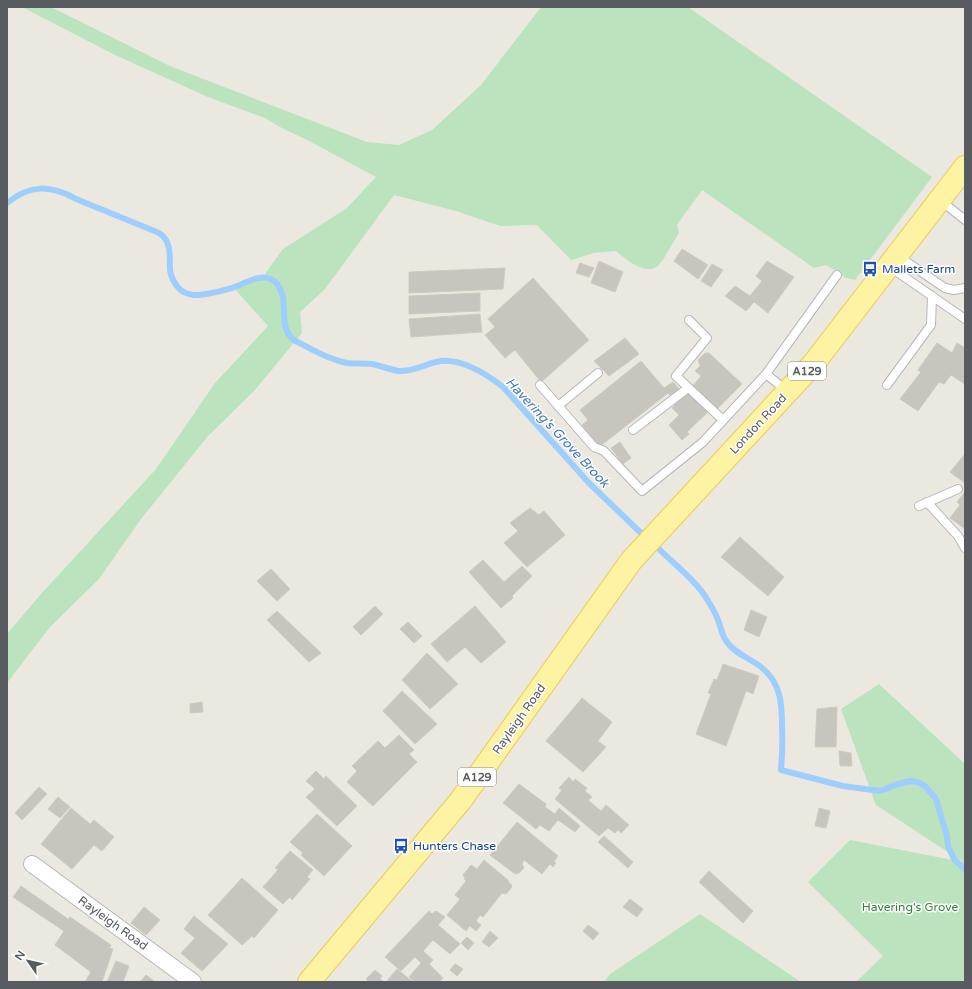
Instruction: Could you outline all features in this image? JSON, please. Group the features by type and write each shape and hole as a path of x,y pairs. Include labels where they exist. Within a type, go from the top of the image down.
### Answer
{"main road":[{"name":"London Road","path":"631,561 814,363 940,200 962,176"},
{"name":"Rayleigh Road","path":"309,982 461,800 631,561"}],"street":[{"name":"Rayleigh Road","path":"32,864 193,982"}],"lane":[{"path":"940,200 965,220"},
{"path":"893,260 945,288 954,290 965,288"},
{"path":"893,260 932,296 965,319"},
{"path":"540,385 594,447 604,451 642,491 703,442 766,374 837,274"},
{"path":"887,385 931,325 932,296"},
{"path":"689,320 707,338 676,376 723,420"},
{"path":"558,406 598,373"},
{"path":"766,374 788,392"},
{"path":"633,430 688,388"},
{"path":"919,506 958,489"},
{"path":"927,502 958,536 965,548"}],"green space":[{"path":"22,7 51,7 170,66 367,142 399,145 432,130 481,85 541,7 688,7 932,177 855,280 846,278 826,265 814,268 702,190 677,225 679,233 658,266 653,269 641,268 616,251 594,253 571,260 537,225 500,226 456,211 394,195 325,289 300,312 302,333 255,390 208,436 141,519 99,579 50,627 7,683 7,634 41,594 156,469 215,383 268,326 233,287 262,278 283,249 347,208 376,177 265,118 208,97 115,55"},
{"name":"Havering's Grove","path":"879,684 965,764 965,982 856,982 883,956 808,882 850,840 963,862 876,805 841,709"},
{"path":"700,914 801,982 604,982 610,974"}],"building":[{"path":"682,249 708,265 698,279 674,261"},
{"path":"599,261 623,272 615,292 591,283"},
{"path":"767,261 794,277 768,313 754,302 746,311 725,296 735,286 750,296 762,281 756,276"},
{"path":"580,263 594,268 589,277 576,273"},
{"path":"712,264 723,270 711,287 701,281"},
{"path":"505,268 503,289 409,293 409,272"},
{"path":"533,278 589,340 541,382 515,350 505,358 485,335 495,327 488,319"},
{"path":"480,293 480,311 409,314 409,296"},
{"path":"480,314 482,332 411,337 409,319"},
{"path":"625,338 639,354 609,376 594,361"},
{"path":"937,343 952,353 957,343 965,348 965,384 951,375 944,384 939,382 918,411 900,399 921,372 918,370"},
{"path":"705,353 709,353 742,384 716,410 692,387 701,376 695,371 700,366 698,360"},
{"path":"641,361 664,388 673,382 679,389 671,396 668,393 599,447 582,425 588,420 580,410"},
{"path":"688,392 709,411 687,432 689,434 682,440 669,425 679,415 672,408"},
{"path":"620,442 631,458 623,464 611,448"},
{"path":"964,455 965,456 965,483 950,472"},
{"path":"964,493 965,529 950,518 960,505 957,502"},
{"path":"530,508 539,515 544,511 565,535 527,567 504,543 518,531 510,523"},
{"path":"740,537 784,577 768,596 721,557"},
{"path":"483,560 504,582 522,566 532,576 512,596 513,598 501,608 469,572"},
{"path":"271,569 290,589 277,601 257,581"},
{"path":"375,606 383,614 361,635 353,627"},
{"path":"475,606 506,642 481,663 465,647 447,662 431,644"},
{"path":"751,610 767,617 759,637 744,630"},
{"path":"277,611 321,653 309,662 267,620"},
{"path":"408,622 422,636 414,643 400,629"},
{"path":"427,653 458,684 430,709 402,680"},
{"path":"723,664 759,676 753,694 746,691 726,746 696,734 711,694 708,693 714,679 717,680"},
{"path":"402,691 437,724 415,744 383,711"},
{"path":"582,698 612,722 598,741 606,747 583,772 546,741"},
{"path":"202,702 203,712 190,713 190,704"},
{"path":"837,707 836,747 815,747 817,709"},
{"path":"399,735 414,750 409,754 417,762 373,806 347,782 357,771 352,766 378,741 385,748"},
{"path":"839,751 851,753 852,766 840,766"},
{"path":"316,771 324,779 326,776 357,806 337,826 306,797 315,789 306,781"},
{"path":"569,777 573,782 575,779 587,788 585,791 592,797 588,800 601,811 606,805 629,825 621,833 618,830 615,833 608,828 599,836 555,799 562,790 559,788"},
{"path":"519,784 546,804 545,807 555,814 559,808 580,826 575,832 558,820 549,831 540,825 536,829 503,803"},
{"path":"39,787 47,794 22,820 15,813"},
{"path":"58,797 70,807 60,818 48,809"},
{"path":"71,808 90,824 94,820 114,837 102,851 94,845 72,869 41,844"},
{"path":"819,808 830,811 826,828 815,826"},
{"path":"317,814 352,846 324,876 301,855 303,853 290,842"},
{"path":"517,822 558,856 554,861 556,863 553,867 550,864 542,874 524,860 522,864 524,868 519,873 515,874 490,855"},
{"path":"604,836 633,862 628,868 598,842"},
{"path":"290,851 313,870 307,877 310,879 292,900 290,897 283,904 263,887 278,870 275,868"},
{"path":"484,860 509,881 508,882 512,887 506,894 502,893 483,917 480,915 476,921 481,925 476,931 470,926 466,931 447,915 460,899 455,895 466,881 463,875 471,865 477,869"},
{"path":"709,871 753,911 743,923 699,882"},
{"path":"242,878 278,910 254,938 252,936 242,945 208,915"},
{"path":"21,886 68,919 70,917 111,945 109,948 113,949 102,982 85,982 91,972 55,945 64,931 13,897"},
{"path":"630,899 643,909 637,917 623,907"},
{"path":"144,907 160,920 146,935 131,923"},
{"path":"429,911 432,914 436,911 445,917 438,925 460,944 450,954 433,940 423,951 433,960 429,964 443,978 439,982 415,982 409,977 421,963 415,957 401,971 385,957"},
{"path":"194,916 228,944 202,971 181,953 195,938 184,929"},
{"path":"588,925 599,933 593,940 583,931"},
{"path":"490,931 498,938 489,947 482,942"},
{"path":"467,937 474,943 468,950 461,943"},
{"path":"116,961 129,966 123,982 107,982"},
{"path":"455,964 463,969 457,976 450,970"},
{"path":"397,969 413,982 386,982"},
{"path":"375,970 382,976 380,979 384,982 367,982 368,980 366,979"},
{"path":"146,975 155,982 141,981"}],"waterway":[{"name":"Havering's Grove Brook","path":"7,203 24,192 49,189 67,194 157,232 167,242 170,253 170,269 173,280 178,288 188,294 202,295 212,293 232,288 255,279 267,278 272,280 277,284 281,291 283,298 284,321 289,334 294,340 333,359 347,363 372,364 398,371 445,361 472,367 503,387 589,483 642,534"},
{"name":"Havering's Grove Brook","path":"660,550 690,578 705,596 714,610 725,640 730,646 738,653 761,667 773,680 779,694 782,710 781,770 843,786 880,791 910,781 918,782 925,786 936,799 947,836 948,846 954,859 965,870"}],"place":[{"name":"Mallets Farm","path":"870,269"},
{"name":"Hunters Chase","path":"401,846"}]}
